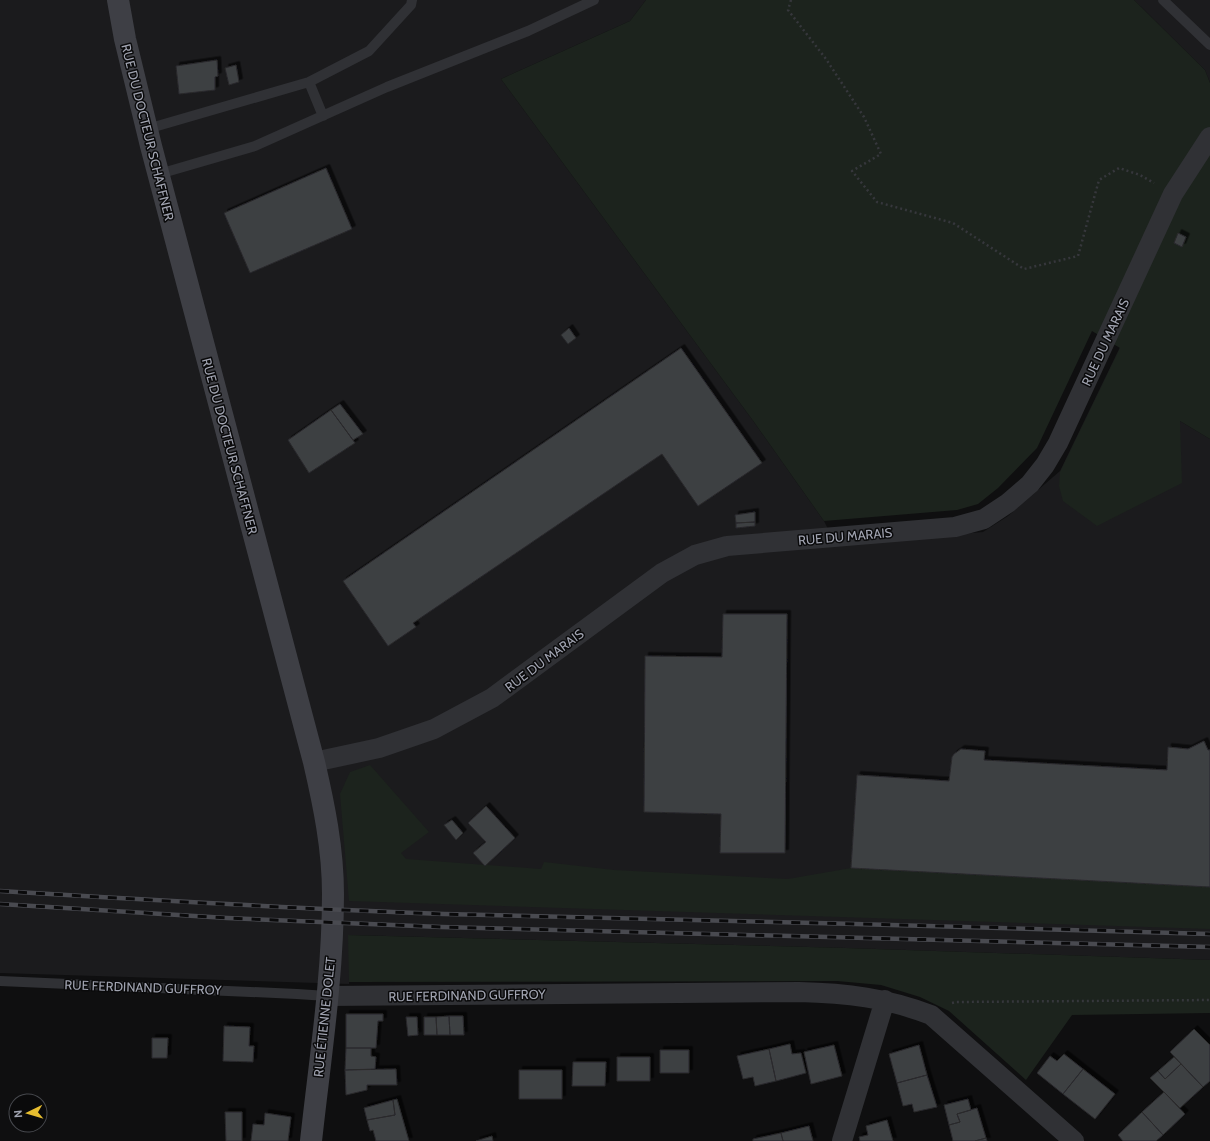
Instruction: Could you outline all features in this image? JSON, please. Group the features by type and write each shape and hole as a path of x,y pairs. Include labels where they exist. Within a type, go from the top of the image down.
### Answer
{"street":[{"name":"RUE DU DOCTEUR SCHAFFNER","path":"118,0 125,39 147,129 314,762 327,827 333,893"},
{"name":"RUE DU MARAIS","path":"314,762 386,746 434,729 492,698 662,572 695,555 727,546 955,527 984,519 1008,503 1030,484 1045,465 1058,443 1173,194 1210,137"},
{"name":"RUE ÉTIENNE DOLET","path":"311,1141 327,996 333,893"},
{"name":"RUE FERDINAND GUFFROY","path":"327,996 799,992 827,993 885,1000 931,1015"},
{"path":"842,1141 885,1000"},
{"path":"931,1015 1074,1141"}],"lane":[{"path":"147,129 309,82 369,51 411,5 412,0"},
{"path":"159,174 255,146 387,87 528,31 594,0"},
{"path":"1163,0 1210,45"},
{"path":"309,82 323,116"},
{"name":"RUE FERDINAND GUFFROY","path":"0,981 289,993 327,996"}],"path":[{"path":"791,0 788,10 826,59 864,117 881,154 852,171 877,202 953,223 1024,270 1078,256 1099,180 1119,168 1140,175 1173,194"},
{"path":"931,1015 956,1002 1210,1000"}],"shaded area":[{"path":"0,0 646,0 630,21 501,79 754,422 824,521 836,545 983,532 1008,516 1060,471 1120,347 1180,421 1210,439 1210,960 846,948 349,935 349,984 0,973"},
{"path":"646,0 1134,0 1205,70 1210,83 1210,439 1180,421 1182,483 1097,526 1063,501 1059,486 1060,472 1120,348 1092,331 1037,448 998,488 978,504 957,510 824,521 754,422 501,79 630,21"},
{"path":"1134,0 1210,0 1210,83 1205,70"},
{"path":"370,765 429,832 401,853 406,859 541,869 544,862 614,870 788,879 851,868 1210,887 1210,929 349,901 340,794 350,772"},
{"path":"348,935 846,948 1210,960 1210,1013 1072,1015 1026,1080 949,1011 920,997 881,985 837,981 349,982"}],"building":[{"path":"217,60 218,76 215,77 215,90 179,94 176,66"},
{"path":"236,65 239,82 229,85 225,68"},
{"path":"326,168 352,229 250,273 224,213"},
{"path":"1178,233 1186,237 1182,247 1174,243"},
{"path":"569,328 576,338 568,344 561,335"},
{"path":"681,348 762,463 698,506 662,454 413,623 416,627 388,646 343,581"},
{"path":"340,404 363,434 353,440 331,410"},
{"path":"331,410 355,443 309,473 288,440"},
{"path":"755,512 755,522 736,523 735,515"},
{"path":"755,522 755,526 736,528 736,523"},
{"path":"723,614 787,614 785,853 720,853 721,814 644,812 645,656 722,657"},
{"path":"1204,741 1208,750 1210,750 1210,887 851,868 857,775 949,781 952,757 961,749 985,751 984,760 1167,770 1168,747 1188,749"},
{"path":"486,806 515,838 485,866 473,853 486,842 468,823"},
{"path":"452,820 463,833 456,840 444,825"},
{"path":"346,1014 383,1014 383,1021 378,1021 376,1048 346,1048"},
{"path":"449,1016 450,1035 437,1035 436,1017"},
{"path":"449,1016 463,1016 464,1035 450,1035"},
{"path":"406,1017 417,1017 418,1035 408,1036"},
{"path":"424,1017 436,1017 437,1035 424,1035"},
{"path":"224,1026 250,1027 249,1046 254,1046 253,1062 223,1061"},
{"path":"1194,1029 1210,1045 1210,1081 1203,1087 1170,1052"},
{"path":"152,1038 168,1038 167,1058 152,1058"},
{"path":"790,1044 792,1054 801,1053 806,1073 776,1081 769,1049"},
{"path":"834,1045 842,1076 811,1084 804,1052"},
{"path":"919,1045 927,1075 897,1083 889,1054"},
{"path":"346,1048 371,1048 371,1056 376,1057 375,1069 345,1070"},
{"path":"769,1049 776,1081 755,1086 753,1077 743,1079 737,1056"},
{"path":"660,1050 689,1050 689,1073 660,1073"},
{"path":"1064,1054 1083,1069 1063,1094 1037,1073 1050,1056 1057,1061"},
{"path":"617,1057 650,1057 650,1081 617,1081"},
{"path":"1174,1057 1181,1064 1165,1079 1158,1071"},
{"path":"573,1062 606,1062 605,1086 572,1086"},
{"path":"1181,1064 1203,1087 1180,1108 1150,1078 1158,1071 1165,1079"},
{"path":"396,1069 397,1085 367,1085 367,1090 346,1095 345,1070"},
{"path":"1083,1069 1115,1094 1095,1119 1063,1094"},
{"path":"519,1070 562,1070 562,1099 519,1099"},
{"path":"927,1075 937,1107 914,1112 912,1104 903,1106 897,1083"},
{"path":"1164,1092 1185,1114 1163,1135 1142,1112"},
{"path":"397,1099 409,1141 376,1141 373,1130 370,1131 367,1120 395,1115 393,1100"},
{"path":"968,1099 971,1110 957,1114 960,1122 949,1125 944,1105"},
{"path":"393,1100 395,1115 367,1120 364,1108"},
{"path":"977,1108 986,1138 975,1141 953,1141 949,1125 960,1122 957,1114"},
{"path":"225,1112 242,1112 242,1141 226,1141"},
{"path":"1142,1112 1163,1135 1156,1141 1123,1141 1118,1135"},
{"path":"265,1113 291,1117 288,1141 251,1141 253,1124 264,1125"},
{"path":"887,1120 893,1141 860,1141 859,1137 868,1135 866,1126"},
{"path":"809,1126 813,1141 783,1141 781,1133"},
{"path":"781,1133 783,1141 753,1141 753,1139"},
{"path":"492,1136 493,1141 476,1141"},
{"path":"986,1138 987,1141 975,1141"}],"railway":[{"path":"0,891 278,907 444,914 1210,934"},
{"path":"0,904 227,918 441,927 1210,947"}]}
